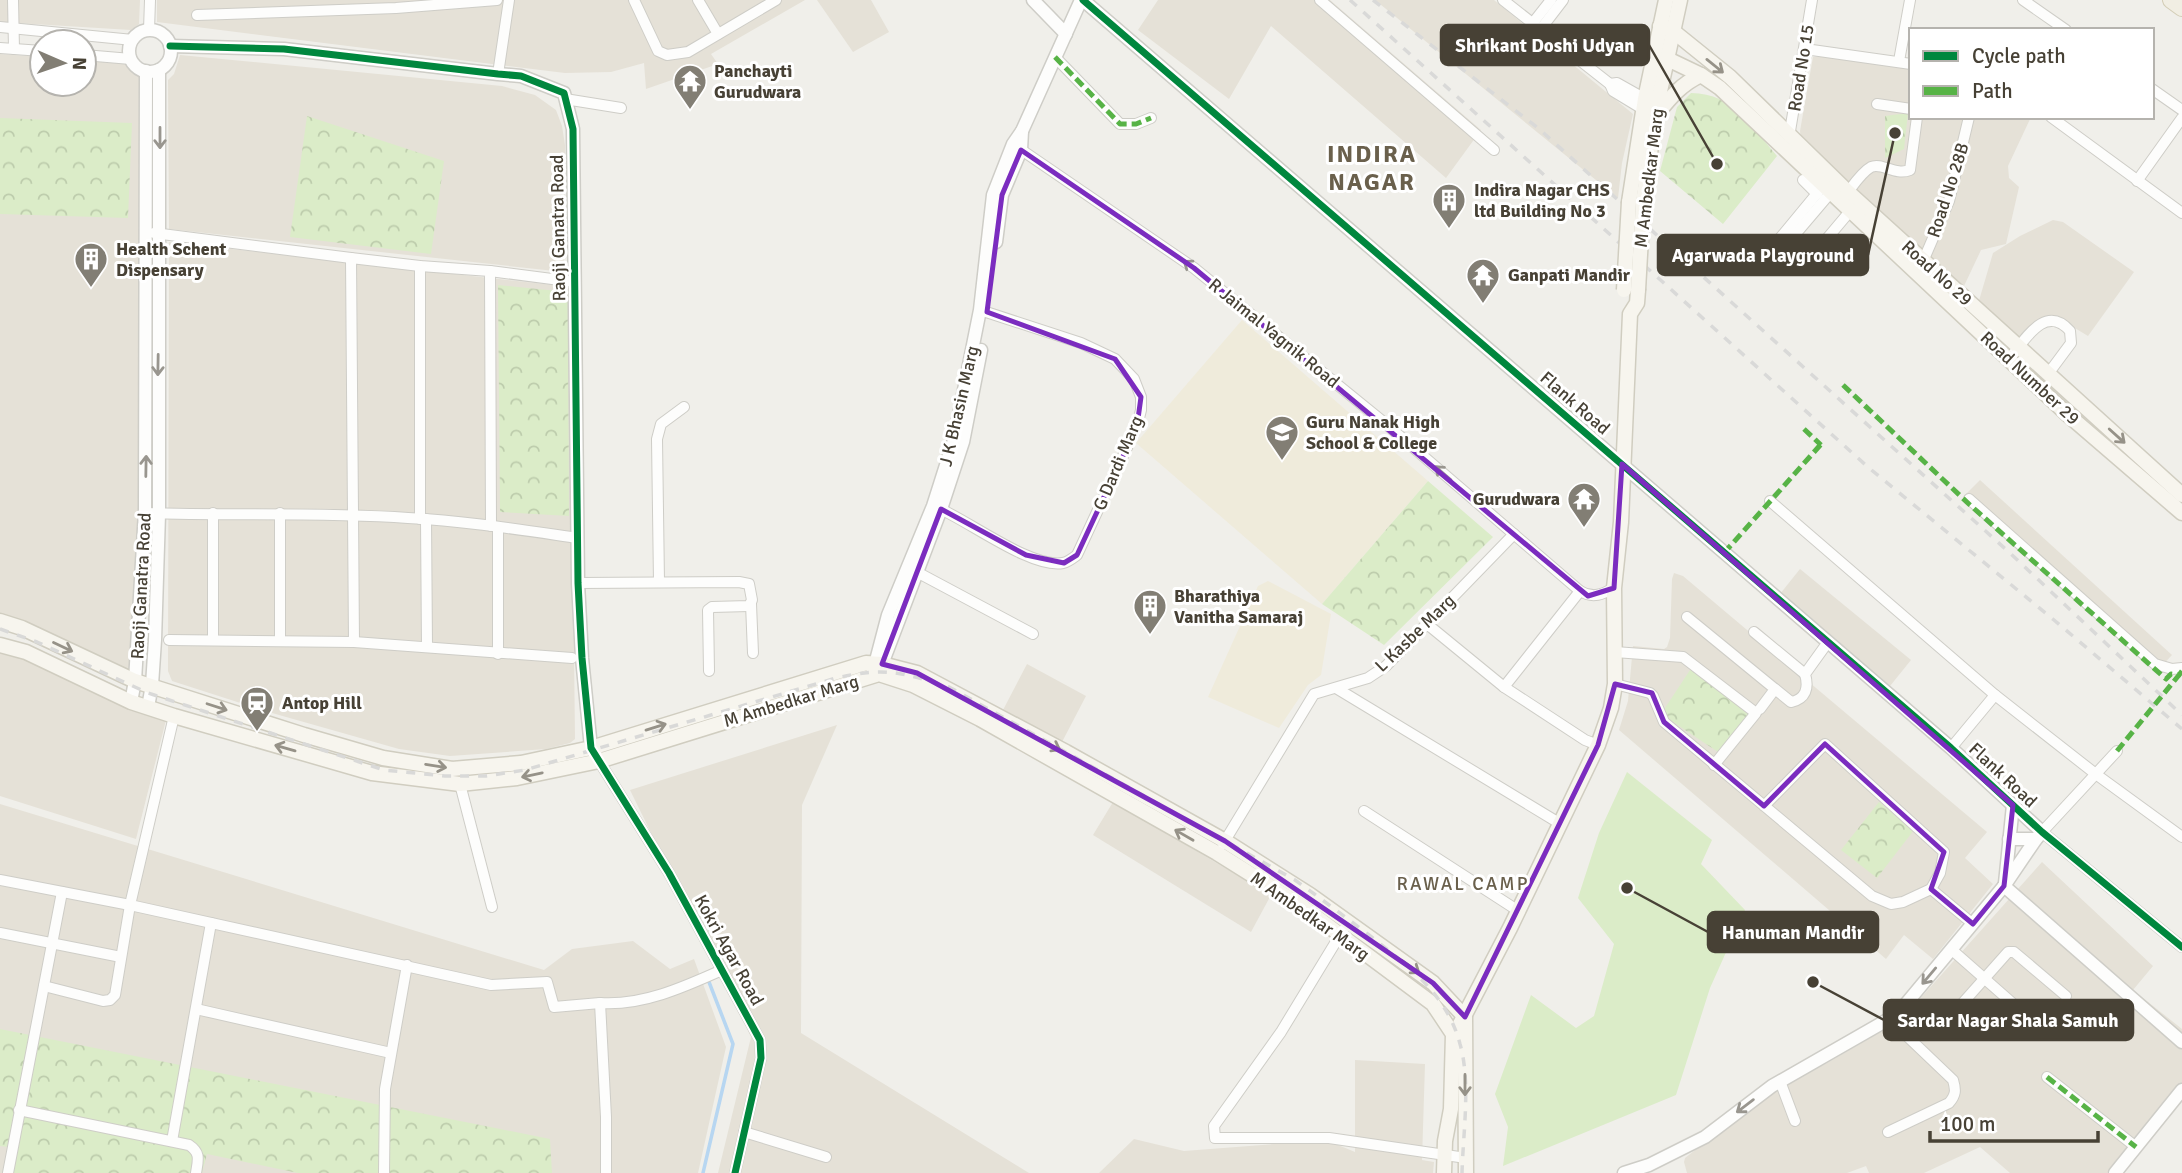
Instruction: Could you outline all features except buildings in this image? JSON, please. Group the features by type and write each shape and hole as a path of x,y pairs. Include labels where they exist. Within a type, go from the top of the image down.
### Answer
{"main road":[{"name":"M Ambedkar Marg","path":"1666,0 1667,29"},
{"name":"M Ambedkar Marg","path":"0,645 26,652 131,702 174,716 372,773 460,784 517,778 877,669 980,719 1221,847 1303,907 1344,929 1433,1004 1453,1034 1465,1017 1598,745 1611,708 1615,684 1614,588 1621,522 1630,314 1637,303 1631,290 1636,202 1650,107 1667,29 1679,0"},
{"path":"2171,0 2182,8"},
{"name":"Road No 29","path":"1667,29 1730,77 1787,141 1848,192 1921,266"},
{"name":"Road Number 29","path":"1661,56 1701,75 1787,141 1824,190 1921,266 2014,353 2067,414 2182,513"},
{"path":"1650,107 1701,75"},
{"path":"2014,353 2048,374 2182,495"},
{"path":"0,621 23,628 135,681 383,758 452,769 595,754"},
{"path":"320,758 325,742"},
{"path":"1344,929 1433,983 1465,1017 1466,1173"},
{"path":"1444,1173 1451,1109 1453,1034"}],"street":[{"path":"13,0 14,49"},
{"path":"149,30 150,0"},
{"path":"197,15 497,0"},
{"path":"498,74 509,0"},
{"path":"634,0 658,51 667,55 688,52 776,0"},
{"path":"698,0 718,34"},
{"path":"1032,0 1066,34"},
{"name":"J K Bhasin Marg","path":"877,669 888,615 913,570 963,442 971,409 995,212 1023,131 1082,0"},
{"name":"Flank Road","path":"1082,0 1951,748 2013,805 2039,836"},
{"path":"1320,0 1494,150"},
{"path":"1503,0 1610,84 1613,90 1650,107"},
{"path":"1534,25 1545,0"},
{"path":"1534,25 1551,0"},
{"path":"1534,25 1563,0"},
{"name":"Road No 15","path":"1787,141 1812,0"},
{"path":"1899,61 1910,0"},
{"path":"2023,0 2063,28"},
{"path":"0,27 133,40"},
{"path":"149,30 162,35 170,46 169,60 159,70 139,69 129,52 133,40 143,31 149,30"},
{"path":"170,46 284,49 521,76 564,93 565,99 621,108"},
{"path":"0,48 28,50"},
{"path":"1805,49 1909,64"},
{"path":"98,56 131,59"},
{"path":"1055,57 1120,124 1136,124 1151,118"},
{"name":"Raoji Ganatra Road","path":"131,702 135,681 152,417 160,234 159,70"},
{"name":"Raoji Ganatra Road","path":"145,71 146,233 152,417 159,514 152,685 148,707"},
{"path":"2154,90 2182,110"},
{"name":"Raoji Ganatra Road","path":"565,99 573,130 578,583 582,658 595,754"},
{"path":"1877,104 1909,109"},
{"path":"2137,181 2182,118"},
{"path":"1848,192 1872,166 1902,173 1909,170 1917,119"},
{"name":"Road No 28B","path":"1921,266 1949,201 1969,119"},
{"path":"2054,119 2182,213"},
{"name":"R Jaimal Yagnik Road","path":"1017,147 1194,268 1387,425 1580,592"},
{"path":"1803,180 1824,190"},
{"path":"1824,190 1781,251 1791,265 1803,267 1851,210"},
{"path":"1772,249 1824,190"},
{"path":"146,233 575,282"},
{"path":"351,258 354,642"},
{"path":"420,266 427,647"},
{"path":"490,271 498,654"},
{"name":"G Dardi Marg","path":"937,507 1044,563 1064,563 1077,555 1137,426 1141,410 1141,397 1134,379 1115,359 1081,343 984,311"},
{"path":"2014,353 2042,323 2057,320 2066,326 2072,336 2071,344 2048,374"},
{"path":"659,582 657,439 661,424 684,407"},
{"path":"1969,499 2155,664 2172,669 2182,667"},
{"path":"1770,501 1995,695 2182,837"},
{"path":"145,513 280,513 423,519 578,538"},
{"path":"213,513 213,640"},
{"path":"280,513 280,640"},
{"name":"L Kasbe Marg","path":"1221,847 1314,694 1368,678 1386,666 1514,534"},
{"path":"913,570 1033,634"},
{"path":"578,583 746,582 751,587 754,653"},
{"path":"1504,687 1580,592 1588,596 1602,595 1614,588"},
{"path":"709,671 708,610 712,607 751,604"},
{"path":"1687,617 1775,690 1791,702 1798,701 1805,694 1808,685 1805,674 1754,632"},
{"path":"1427,624 1504,687 1585,740 1598,745"},
{"path":"169,640 354,642 572,657"},
{"path":"1805,674 1828,642"},
{"path":"1615,652 1683,657 1756,713 1714,765"},
{"path":"1615,684 1650,693 1664,722 1714,765 1872,896 1891,904 1903,902 1931,889 1940,873 1944,852 1825,744 1764,806"},
{"path":"1336,688 1559,823"},
{"path":"1760,709 1775,690"},
{"path":"1951,748 1995,695"},
{"path":"44,986 95,1000 110,1000 115,995 130,905 174,716"},
{"path":"1625,1173 1649,1166 1705,1137 1780,1081 1889,1019 1905,1005 1952,950 2004,886 2039,836 2117,751"},
{"name":"Kokri Agar Road","path":"595,754 669,873 760,1040 761,1058 735,1173"},
{"path":"460,784 492,907"},
{"path":"2004,886 2013,805"},
{"path":"1364,811 1517,910"},
{"path":"2009,839 2039,836 2182,947"},
{"path":"0,880 130,905 491,985 547,982 554,1007 621,1004 691,984 722,970"},
{"path":"2004,886 2182,1042"},
{"path":"1931,889 1973,924"},
{"path":"5,1168 62,892"},
{"path":"172,1141 211,923"},
{"path":"1344,929 1281,1032 1214,1126 1213,1134 1219,1139 1329,1138 1466,1158"},
{"path":"0,933 121,957"},
{"path":"1952,950 2035,1023"},
{"path":"1960,1006 2008,952 2014,953 2066,996"},
{"path":"384,1173 385,1089 407,965"},
{"path":"600,1003 606,1173"},
{"path":"196,1009 391,1053"},
{"path":"1888,1132 1949,1103 1955,1097 1956,1089 1953,1080 1889,1019"},
{"path":"2047,1077 2136,1147"},
{"path":"1780,1081 1795,1121"},
{"path":"2115,1173 2182,1090"},
{"path":"19,1110 189,1145 198,1151 196,1173"},
{"path":"744,1132 826,1157"}],"highlighted area":[{"path":"1021,150 1194,268 1588,596 1614,588 1622,464 2013,805 2004,886 1973,924 1931,889 1944,852 1825,744 1764,806 1664,722 1652,693 1615,684 1598,745 1465,1017 1433,983 1225,841 917,673 882,664 941,509 1026,555 1064,563 1077,555 1137,426 1141,397 1115,359 987,312 1002,195"}],"shaded area":[{"path":"0,0 140,0 139,24 131,30 0,22"},
{"path":"157,0 805,0 711,54 718,64 646,89 644,63 611,72 565,73 157,22"},
{"path":"817,0 871,0 889,32 853,52"},
{"path":"1158,0 1330,0 1481,130 1446,178 1271,26 1229,99 1138,30"},
{"path":"1375,0 1494,0 1633,114 1622,163 1618,198"},
{"path":"0,54 28,56 28,98 98,98 98,61 129,63 132,71 142,79 151,428 142,686 0,625"},
{"path":"180,55 502,86 535,95 556,110 562,126 565,145 564,272 169,229 168,80 174,74"},
{"path":"1824,56 1909,69 1909,119 2030,119 2008,166 2009,178 2019,187 2006,244 1981,250 1964,286 1958,285 1801,140 1800,131 1813,57"},
{"path":"2053,220 2063,222 2134,272 2088,336 2055,316 2037,322 2018,338 1978,304 1993,253"},
{"path":"169,242 570,287 575,739 570,743 546,749 450,756 399,749 172,681 168,671"},
{"name":"Guru Nanak High School & College","path":"1242,320 1428,481 1322,604 1136,443"},
{"path":"1980,480 2172,655 2159,669 1964,496"},
{"path":"1800,569 1911,660 1890,686 1780,594"},
{"path":"1674,573 1683,576 1987,832 1965,858 1993,884 1933,959 1904,935 1886,959 1619,730 1628,701 1633,646 1667,647 1670,638"},
{"path":"1268,581 1331,614 1321,675 1308,685 1279,728 1208,697 1258,586"},
{"path":"0,649 166,720 136,839 0,796"},
{"path":"1027,664 1086,696 1062,742 1003,710"},
{"path":"837,725 802,805 801,1033 1029,1173 718,1173 751,1037 630,790"},
{"path":"1113,802 1271,895 1251,932 1093,835"},
{"path":"0,804 544,970 572,949 633,941 670,969 694,959 726,1047 698,1173 0,1173"},
{"path":"2042,862 2153,966 2133,990 2182,1029 2182,1084 2107,1173 2010,1173 1980,1147 1924,1173 1869,1173 1866,1166 1847,1173 1687,1173 1685,1158 1770,1092 1829,1062 1901,1020"},
{"path":"1355,1060 1425,1064 1422,1160 1434,1162 1433,1173 1099,1173 1134,1139 1184,1151 1326,1140 1355,1152"}],"green space":[{"path":"1691,93 1706,95 1731,105 1777,156 1723,224 1660,171 1677,107"},
{"path":"1908,113 1904,149 1885,158 1885,116"},
{"path":"307,116 444,161 431,254 290,237"},
{"path":"0,118 132,123 128,218 0,214"},
{"path":"498,285 568,292 569,516 500,512"},
{"path":"1428,481 1493,537 1384,645 1322,604"},
{"path":"1692,667 1755,709 1724,756 1661,714"},
{"path":"1627,772 1712,840 1701,864 1745,910 1710,988 1676,1095 1503,1166 1508,1127 1495,1094 1531,995 1576,1028 1594,1016 1614,944 1578,898 1599,833"},
{"path":"1879,802 1914,830 1877,878 1841,850"},
{"path":"0,1029 550,1139 552,1173 298,1173 207,1154 202,1173 3,1173 9,1147 0,1146"}],"waterway":[{"path":"703,1173 733,1044 709,982"}],"railway":[{"path":"1350,0 1869,468 2182,729"},
{"path":"1373,0 1538,128 2011,554 2182,715"},
{"path":"0,629 37,642 148,693 384,770 445,776 486,776 525,770 836,678 881,672 918,678 949,687 1295,880 1411,969 1436,995 1446,1010 1460,1044 1466,1091 1462,1173"}],"marked path":[{"path":"1055,57 1120,124 1136,124 1151,118"},
{"path":"1843,385 1970,505 2166,679 2171,674 2179,675 2182,671"},
{"path":"1804,429 1821,445"},
{"path":"1724,553 1823,442"},
{"path":"2117,751 2179,675"},
{"path":"2047,1077 2136,1147"}],"cycle path":[{"path":"1083,0 1951,748 2042,832 2182,947"},
{"path":"170,46 284,49 521,76 564,93 573,129 578,583 591,748 669,873 760,1040 761,1058 735,1173"}],"place":[{"name":"Panchayti Gurudwara","path":"690,111"},
{"name":"Agarwada Playground","path":"1895,133"},
{"name":"Shrikant Doshi Udyan","path":"1717,164"},
{"name":"Indira Nagar CHS ltd Building No 3","path":"1449,230"},
{"name":"Health Schent Dispensary","path":"91,289"},
{"name":"Ganpati Mandir","path":"1483,305"},
{"name":"Guru Nanak High School & College","path":"1282,462"},
{"name":"Gurudwara","path":"1584,529"},
{"name":"Bharathiya Vanitha Samaraj","path":"1150,636"},
{"name":"Antop Hill","path":"257,733"},
{"name":"Hanuman Mandir","path":"1627,888"},
{"name":"Sardar Nagar Shala Samuh","path":"1813,982"}],"district":[{"name":"INDIRA NAGAR","path":"1372,168"},
{"name":"RAWAL CAMP","path":"1463,883"}]}
